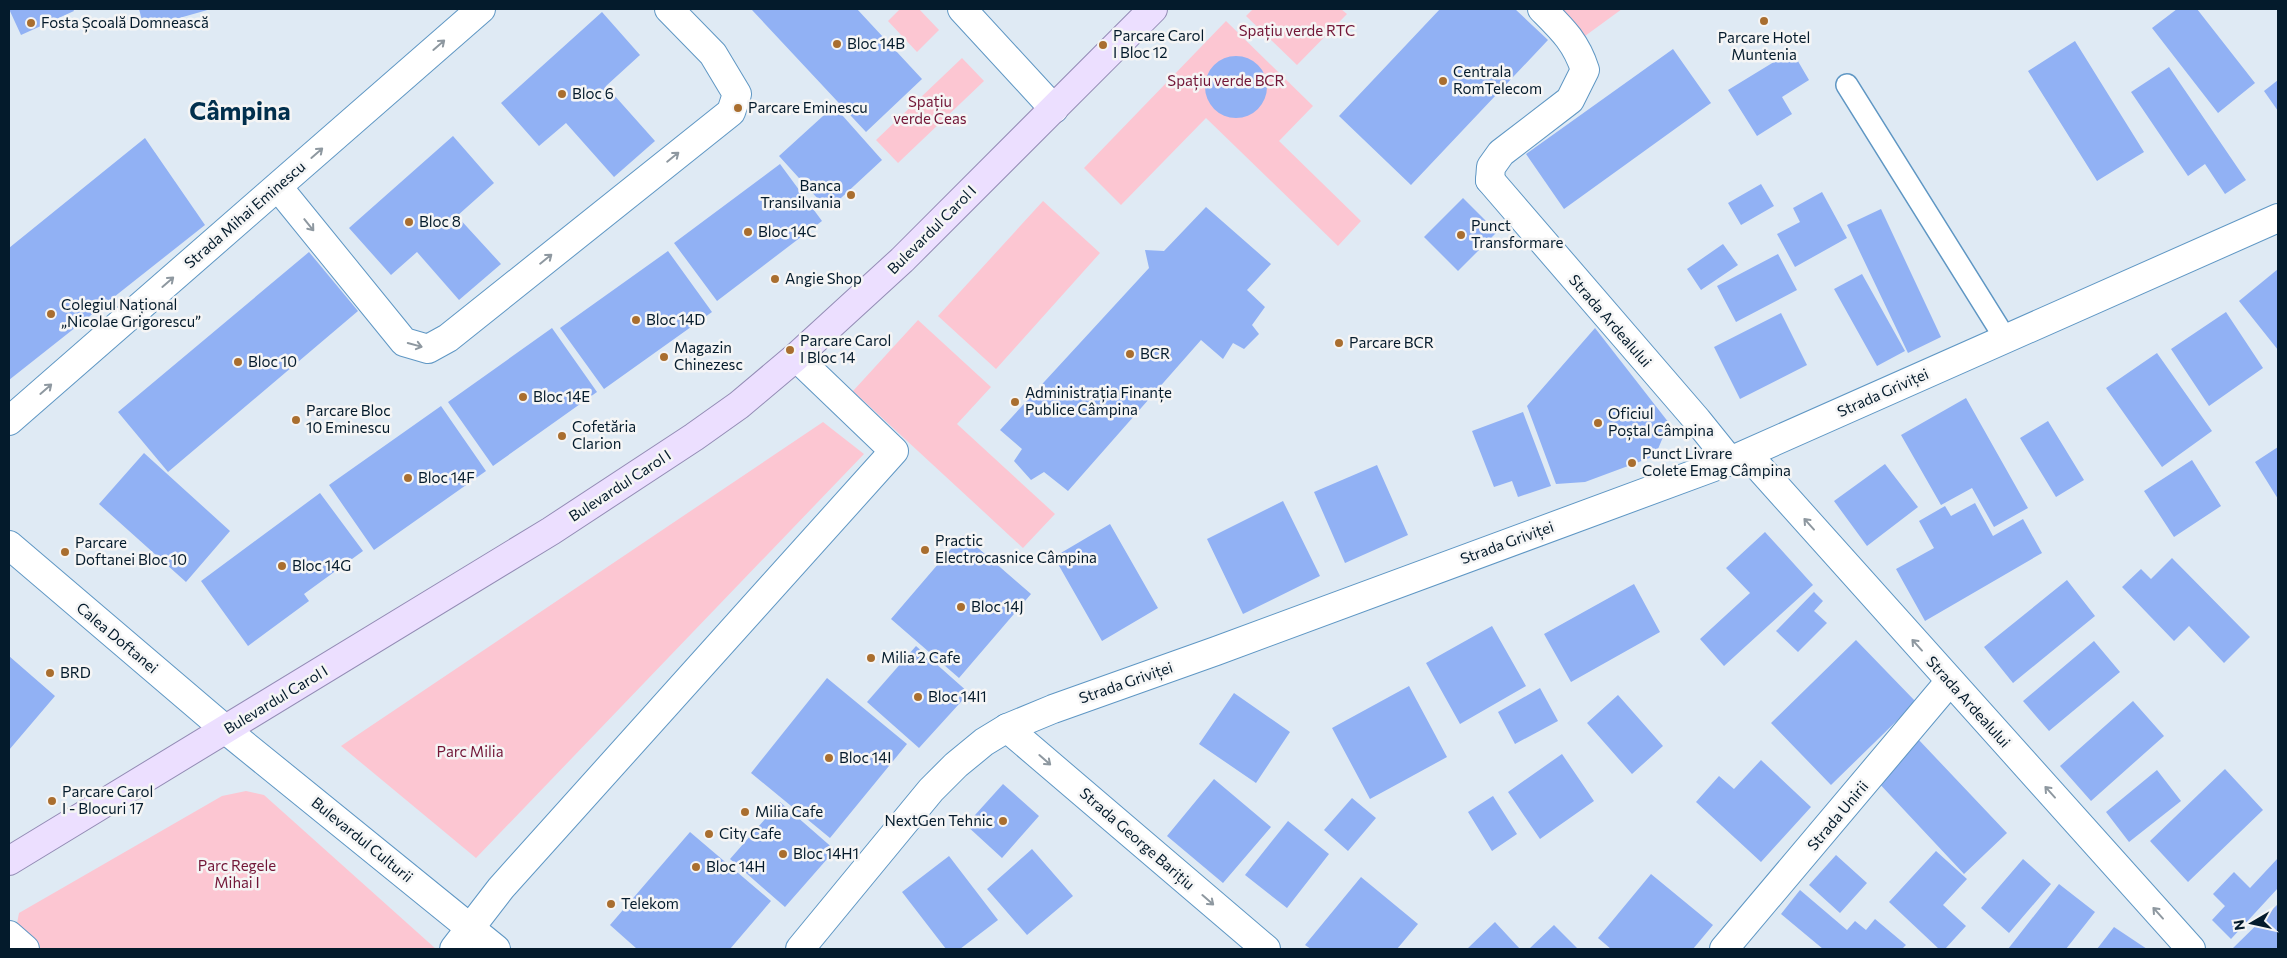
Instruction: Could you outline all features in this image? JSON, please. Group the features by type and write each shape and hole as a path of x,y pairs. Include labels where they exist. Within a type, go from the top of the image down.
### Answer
{"main road":[{"name":"Bulevardul Carol I","path":"9,861 559,526 701,432 739,404 796,357 895,267 1153,9"}],"street":[{"name":"Strada Mihai Eminescu","path":"9,421 481,9"},
{"path":"278,187 404,342 428,349 448,338 731,112 737,94 713,54 669,9"},
{"path":"962,9 1054,109"},
{"name":"Strada Ardealului","path":"1542,9 1569,37 1579,52 1585,70 1570,100 1501,153 1492,167 1490,180 1697,420 1738,458 1950,681 2191,949"},
{"name":"Strada Griviței","path":"800,949 932,790 956,764 984,742 1007,728 1053,709 1225,648 1738,458 2278,218"},
{"path":"462,939 501,888 894,451 796,357"},
{"name":"Calea Doftanei","path":"9,545 226,730"},
{"name":"Strada Unirii","path":"1724,949 1950,681"},
{"name":"Strada George Barițiu","path":"1007,728 1266,949"},
{"name":"Bulevardul Culturii","path":"226,730 462,939 496,949"},
{"path":"9,935 25,949"}],"lane":[{"path":"1848,85 2005,338"}],"green space":[{"path":"900,9 919,9 939,30 917,52 888,21"},
{"name":"Spațiu verde RTC","path":"1253,9 1341,9 1347,14 1297,65 1246,16"},
{"path":"1559,9 1622,9 1585,36"},
{"name":"Spațiu verde BCR","path":"1226,21 1313,106 1279,141 1361,221 1338,246 1206,118 1121,205 1084,168"},
{"name":"Spațiu verde Ceas","path":"962,58 984,81 898,163 876,140"},
{"path":"1043,201 1100,253 996,369 938,316"},
{"path":"918,320 991,387 957,424 1055,514 1023,548 853,391"},
{"name":"Parc Milia","path":"823,422 864,454 476,858 341,746"},
{"name":"Parc Regele Mihai I","path":"246,791 264,795 436,949 25,949 14,939 19,913 222,796"}],"building":[{"name":"Fosta Școală Domnească","path":"9,9 73,9 74,11 21,35"},
{"path":"139,9 211,9 144,28"},
{"name":"Bloc 14B","path":"753,9 857,9 922,79 866,132"},
{"name":"Centrala RomTelecom","path":"1440,9 1515,9 1548,40 1411,185 1339,116"},
{"path":"2177,9 2197,9 2255,83 2218,113 2152,28"},
{"name":"Bloc 6","path":"602,12 640,55 606,86 655,141 614,177 566,123 539,146 501,103"},
{"path":"2075,41 2144,152 2097,181 2028,71"},
{"path":"1673,49 1711,103 1564,209 1526,154"},
{"path":"1792,51 1809,80 1782,97 1792,114 1757,136 1728,90"},
{"path":"1236,56 1248,58 1258,65 1265,75 1267,87 1265,99 1258,109 1248,116 1236,118 1224,116 1214,109 1207,99 1205,87 1207,75 1214,65 1224,58"},
{"path":"2169,67 2246,180 2225,194 2205,164 2188,176 2131,92"},
{"path":"2278,80 2278,111 2264,91"},
{"path":"834,106 882,160 828,210 779,156"},
{"name":"Bloc 8","path":"453,136 494,183 457,216 501,264 459,300 417,252 391,275 349,228"},
{"name":"Colegiul Național „Nicolae Grigorescu”","path":"145,138 205,225 9,380 9,248"},
{"name":"Bloc 14C","path":"780,164 822,221 717,301 674,243"},
{"path":"1761,184 1774,206 1741,225 1728,203"},
{"path":"1822,192 1847,238 1795,267 1777,234 1800,222 1793,208"},
{"name":"Punct Transformare","path":"1463,198 1497,232 1458,271 1424,237"},
{"name":"BCR","path":"1206,207 1271,264 1247,290 1265,307 1252,325 1259,334 1244,349 1233,343 1223,359 1201,340 1068,491 1044,472 1031,480 1014,461 1022,449 1000,430 1149,268 1145,250 1164,251"},
{"path":"1881,209 1941,337 1908,353 1847,225"},
{"path":"1723,244 1738,265 1701,290 1687,269"},
{"name":"Bloc 14D","path":"668,251 712,312 604,389 560,328"},
{"name":"Bloc 10","path":"309,252 358,311 168,472 118,412"},
{"path":"1778,254 1797,290 1736,322 1717,286"},
{"path":"2278,269 2278,350 2239,301"},
{"path":"1862,274 1905,351 1877,366 1834,289"},
{"path":"2226,312 2263,368 2209,406 2171,349"},
{"path":"1781,313 1807,365 1740,399 1714,347"},
{"name":"Bloc 14E","path":"552,328 597,392 493,466 448,402"},
{"path":"1595,328 1669,423 1655,456 1585,482 1556,484 1527,406"},
{"path":"2157,353 2212,431 2162,467 2106,388"},
{"path":"1966,398 2028,508 1994,527 1972,488 1941,505 1901,435"},
{"name":"Bloc 14F","path":"441,406 486,471 374,550 329,485"},
{"path":"1523,412 1551,486 1518,497 1512,481 1494,487 1472,431"},
{"path":"2048,421 2084,480 2056,497 2020,438"},
{"path":"2278,447 2278,499 2255,462"},
{"path":"144,453 230,531 186,582 99,504"},
{"path":"2192,460 2221,506 2174,537 2144,491"},
{"path":"1885,464 1918,507 1867,546 1834,501"},
{"path":"1377,465 1408,535 1345,563 1314,492"},
{"name":"Bloc 14G","path":"320,493 363,551 304,594 309,601 248,646 201,581"},
{"path":"1283,501 1320,576 1243,614 1207,539"},
{"path":"1975,503 1993,536 2023,519 2042,553 1925,621 1896,569 1934,548 1919,521 1945,506 1951,516"},
{"path":"1110,524 1158,608 1102,641 1054,557"},
{"path":"1765,532 1813,585 1724,666 1700,639 1750,593 1726,568"},
{"name":"Bloc 14J","path":"963,535 1031,594 959,678 891,619"},
{"path":"2172,558 2250,637 2224,663 2189,626 2174,641 2122,587 2141,569 2151,579"},
{"path":"2067,580 2095,616 2013,683 1984,647"},
{"path":"1634,584 1660,632 1571,682 1544,634"},
{"path":"1814,592 1823,601 1814,611 1827,623 1798,652 1776,631"},
{"path":"1492,626 1526,686 1460,724 1426,663"},
{"path":"1856,640 1916,702 1831,785 1771,723"},
{"path":"2094,641 2120,672 2049,731 2023,701"},
{"name":"Bloc 14I1","path":"916,646 969,693 919,748 867,702"},
{"path":"9,656 55,696 9,750"},
{"name":"Bloc 14I","path":"827,678 907,744 830,838 751,773"},
{"path":"1409,686 1447,757 1370,799 1332,728"},
{"path":"1540,688 1558,721 1515,744 1498,712"},
{"path":"1234,693 1290,732 1256,783 1199,744"},
{"path":"1618,695 1663,746 1632,774 1587,723"},
{"path":"2133,701 2164,736 2091,801 2060,766"},
{"path":"1918,739 2007,833 1964,874 1876,780"},
{"path":"1562,754 1594,801 1540,839 1508,792"},
{"path":"1761,760 1811,807 1761,862 1696,802 1719,776 1734,789"},
{"path":"2225,769 2263,810 2188,882 2150,841"},
{"path":"2157,770 2181,801 2129,842 2106,812"},
{"path":"1214,779 1271,827 1223,883 1167,836"},
{"name":"NextGen Tehnic","path":"1003,784 1039,816 1002,858 966,825"},
{"path":"1493,796 1517,834 1492,851 1468,812"},
{"path":"1352,798 1376,818 1348,851 1324,830"},
{"name":"Bloc 14H1","path":"780,802 835,850 785,907 730,859"},
{"path":"1288,821 1329,854 1287,908 1245,875"},
{"name":"Bloc 14H","path":"690,832 771,901 730,949 637,949 610,925"},
{"path":"1032,849 1073,896 1027,935 987,889"},
{"path":"1936,851 1967,879 1943,905 1966,926 1945,949 1939,949 1889,902"},
{"path":"1836,855 1867,883 1840,913 1809,885"},
{"path":"949,856 998,920 960,949 946,949 902,892"},
{"path":"2278,858 2278,888 2231,939 2212,920 2225,906 2213,894 2234,872 2250,888"},
{"path":"2023,859 2051,884 2009,933 1981,908"},
{"path":"1651,874 1713,925 1693,949 1611,949 1598,938"},
{"path":"1361,877 1418,924 1397,949 1311,949 1305,945"},
{"path":"2059,884 2095,912 2066,949 2008,949"},
{"path":"1800,890 1847,930 1855,921 1866,930 1875,919 1906,945 1902,949 1823,949 1781,914"},
{"path":"2278,904 2278,949 2232,949"},
{"path":"1495,922 1520,949 1467,949"},
{"path":"1554,925 1578,949 1529,949"},
{"path":"2114,927 2147,949 2097,949"}],"place":[{"name":"Parcare Hotel Muntenia","path":"1764,21"},
{"name":"Fosta Școală Domnească","path":"31,23"},
{"name":"Bloc 14B","path":"837,44"},
{"name":"Parcare Carol I Bloc 12","path":"1103,45"},
{"name":"Centrala RomTelecom","path":"1443,81"},
{"name":"Bloc 6","path":"562,94"},
{"name":"Parcare Eminescu","path":"738,108"},
{"name":"Banca Transilvania","path":"851,195"},
{"name":"Bloc 8","path":"409,222"},
{"name":"Bloc 14C","path":"748,232"},
{"name":"Punct Transformare","path":"1461,235"},
{"name":"Angie Shop","path":"775,279"},
{"name":"Colegiul Național „Nicolae Grigorescu”","path":"51,314"},
{"name":"Bloc 14D","path":"636,320"},
{"name":"Parcare BCR","path":"1339,343"},
{"name":"Parcare Carol I Bloc 14","path":"790,350"},
{"name":"BCR","path":"1130,354"},
{"name":"Magazin Chinezesc","path":"664,357"},
{"name":"Bloc 10","path":"238,362"},
{"name":"Bloc 14E","path":"523,397"},
{"name":"Administrația Finanțe Publice Câmpina","path":"1015,402"},
{"name":"Parcare Bloc 10 Eminescu","path":"296,420"},
{"name":"Oficiul Poștal Câmpina","path":"1598,423"},
{"name":"Cofetăria Clarion","path":"562,436"},
{"name":"Punct Livrare Colete Emag Câmpina","path":"1632,463"},
{"name":"Bloc 14F","path":"408,478"},
{"name":"Practic Electrocasnice Câmpina","path":"925,550"},
{"name":"Parcare Doftanei Bloc 10","path":"65,552"},
{"name":"Bloc 14G","path":"282,566"},
{"name":"Bloc 14J","path":"961,607"},
{"name":"Milia 2 Cafe","path":"871,658"},
{"name":"BRD","path":"50,673"},
{"name":"Bloc 14I1","path":"918,697"},
{"name":"Bloc 14I","path":"829,758"},
{"name":"Parcare Carol I - Blocuri 17","path":"52,801"},
{"name":"Milia Cafe","path":"745,812"},
{"name":"NextGen Tehnic","path":"1003,821"},
{"name":"City Cafe","path":"709,834"},
{"name":"Bloc 14H1","path":"783,854"},
{"name":"Bloc 14H","path":"696,867"},
{"name":"Telekom","path":"611,904"}],"district":[{"name":"Câmpina","path":"240,111"}]}
